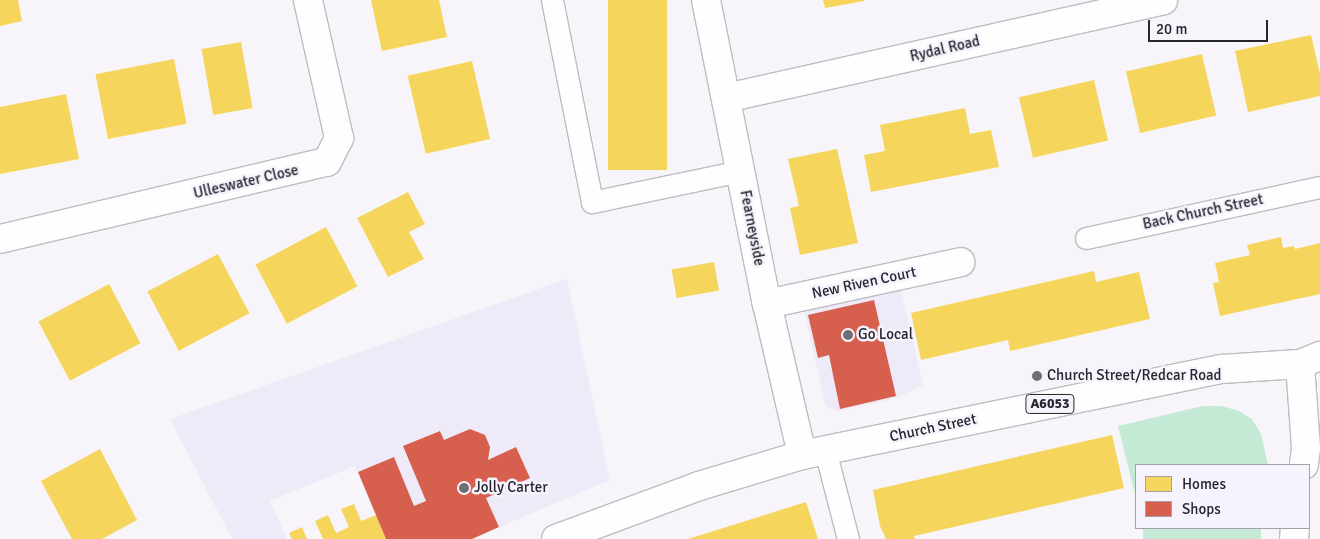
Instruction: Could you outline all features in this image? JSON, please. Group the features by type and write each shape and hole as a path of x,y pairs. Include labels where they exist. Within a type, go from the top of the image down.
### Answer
{"street":[{"name":"Ulleswater Close","path":"0,239 327,162 339,138 308,0"},
{"name":"Fearneyside","path":"706,0 767,304 813,453"},
{"name":"Rydal Road","path":"726,98 1156,1"},
{"name":"New Riven Court","path":"767,304 962,262"},
{"name":"Church Street","path":"556,539 700,486 813,453 1222,369 1310,360"},
{"path":"1304,464 1310,360"}],"lane":[{"path":"552,0 592,202 741,171"},
{"name":"Back Church Street","path":"1086,238 1320,187"},
{"path":"813,453 848,539"}],"shaded area":[{"path":"567,279 610,480 472,539 386,539 355,466 270,501 287,539 232,539 170,419"},
{"path":"901,289 923,385 897,398 839,411 826,407 804,311"}],"green space":[{"path":"1203,406 1222,406 1239,411 1252,419 1261,434 1268,464 1135,464 1135,494 1118,426"},
{"path":"1143,529 1261,529 1261,539 1143,539"}],"building: Homes":[{"path":"0,0 18,0 22,21 0,26"},
{"path":"371,0 439,0 447,37 382,51"},
{"path":"608,0 667,0 667,170 608,170"},
{"path":"823,0 864,0 864,1 825,8"},
{"path":"1311,35 1320,74 1320,96 1248,112 1235,51"},
{"path":"241,42 253,108 213,115 202,49"},
{"path":"1202,54 1216,115 1140,133 1126,72"},
{"path":"174,59 187,124 108,139 95,74"},
{"path":"472,61 490,139 426,154 408,76"},
{"path":"1094,80 1108,140 1033,158 1019,97"},
{"path":"66,94 79,159 0,174 0,107"},
{"path":"965,108 970,134 991,130 999,167 871,192 864,155 885,151 880,125"},
{"path":"837,149 858,243 800,255 790,208 799,206 788,159"},
{"path":"408,192 425,224 409,232 424,259 388,277 357,218"},
{"path":"326,227 357,286 287,324 255,265"},
{"path":"1281,237 1283,248 1294,246 1295,249 1320,243 1320,294 1220,316 1213,283 1219,282 1215,263 1250,255 1247,245"},
{"path":"218,254 249,313 179,351 147,292"},
{"path":"714,262 719,291 677,298 672,269"},
{"path":"1094,271 1096,282 1139,272 1150,319 1010,351 1008,340 921,360 911,313"},
{"path":"109,284 140,343 70,381 38,322"},
{"path":"1112,435 1124,488 914,536 915,539 886,539 880,526 873,490"},
{"path":"100,449 137,520 102,539 72,539 41,481"},
{"path":"806,502 818,539 688,539"},
{"path":"354,504 361,521 376,515 386,539 323,539 315,521 328,515 336,533 349,527 341,509"},
{"path":"302,527 307,539 292,539 289,533"}],"building: Shops":[{"name":"Go Local","path":"874,300 896,396 840,409 829,355 818,358 808,315"},
{"name":"Jolly Carter","path":"470,429 485,435 490,447 488,460 516,447 530,478 486,498 499,527 472,539 386,539 358,472 394,457 414,506 426,501 403,446 440,431 444,440"}],"place":[{"name":"Go Local","path":"848,335"},
{"name":"Church Street/Redcar Road","path":"1037,376"},
{"name":"Jolly Carter","path":"464,488"}]}
